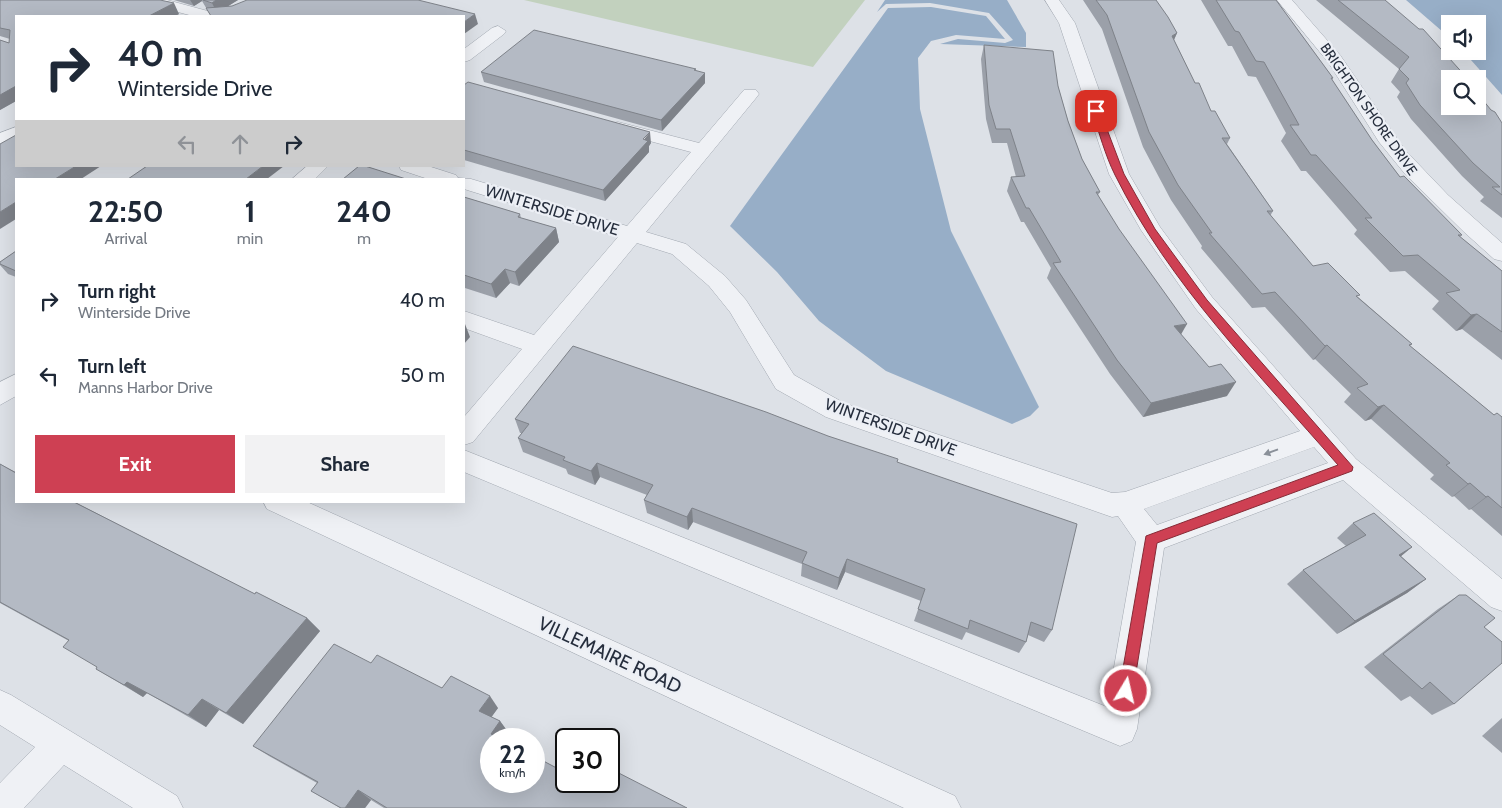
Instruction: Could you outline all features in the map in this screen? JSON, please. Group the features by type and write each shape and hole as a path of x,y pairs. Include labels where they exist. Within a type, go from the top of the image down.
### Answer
{"street":[{"path":"149,0 206,15"},
{"path":"1052,0 1067,23 1119,174 1151,230 1204,303 1317,435 1347,467 1502,597"},
{"name":"BRIGHTON SHORE DRIVE","path":"1284,0 1310,26 1349,80 1386,137 1419,179 1464,222 1502,254"},
{"path":"465,56 498,32"},
{"path":"465,434 750,94"},
{"path":"598,121 703,150"},
{"path":"0,141 15,133"},
{"path":"303,178 318,167"},
{"path":"411,167 446,178"},
{"name":"WINTERSIDE DRIVE","path":"465,183 679,249 717,281 738,306 785,382 835,410 1066,490 1112,504 1125,504 1317,435"},
{"path":"465,319 538,346"},
{"path":"0,373 15,381"},
{"path":"0,395 15,383"},
{"path":"465,461 1120,729 1151,540 1125,504"},
{"path":"1151,540 1347,467"},
{"name":"VILLEMAIRE ROAD","path":"282,503 943,808"},
{"path":"0,706 164,808"},
{"path":"0,808 61,744"}],"green space":[{"path":"524,0 865,0 813,67"}],"water":[{"path":"885,0 1007,0 1026,33 1026,47 940,44 958,39 1005,43 1013,40 989,13 930,3 886,4 877,12"},
{"path":"1406,0 1502,0 1502,95 1486,77 1486,70 1480,70 1471,60 1486,60 1486,15 1441,15 1441,30"},
{"path":"931,7 986,16 1005,39 956,35 931,41 918,58 920,109 951,231 1039,407 1030,416 1012,424 886,371 819,321 777,272 730,226 888,8"}],"building":[{"path":"0,0 160,0 174,3 151,15 15,15 15,87 0,95 0,40 9,43 10,30 0,28"},
{"path":"203,0 216,0 212,3"},
{"path":"247,0 418,0 475,14 465,21 465,15 210,15 206,8 232,6"},
{"path":"1096,0 1156,0 1177,33 1172,36 1195,83 1199,83 1211,111 1215,111 1230,138 1222,138 1273,211 1267,211 1313,266 1328,263 1360,295 1356,296 1412,344 1409,345 1494,415 1497,413 1502,417 1502,508 1470,483 1468,484 1446,465 1450,463 1384,405 1378,407 1357,388 1368,384 1327,345 1325,346 1275,292 1262,294 1209,233 1212,233 1178,185 1149,132 1107,15"},
{"path":"1216,0 1276,0 1333,78 1331,78 1372,140 1400,177 1404,176 1462,235 1458,235 1502,271 1502,332 1477,314 1471,315 1446,293 1460,290 1418,255 1403,256 1365,218 1372,218 1316,155 1311,155 1290,125 1299,125 1264,62 1256,61 1239,32 1235,31"},
{"path":"1338,0 1385,0 1419,29 1423,29 1441,49 1441,60 1451,60 1460,70 1441,70 1441,115 1486,115 1486,104 1495,112 1502,123 1502,195 1492,187 1500,187 1473,163 1420,105 1406,83 1409,79 1399,69 1409,57"},
{"path":"534,30 696,69 694,70 705,73 661,120 481,72"},
{"path":"984,45 1053,51 1058,86 1068,121 1082,159 1100,192 1096,192 1119,229 1187,324 1174,326 1209,367 1221,364 1236,382 1151,403 1117,360 1053,263 1061,262 1029,208 1026,208 1011,177 1025,176 1010,129 996,129 989,105"},
{"path":"468,82 650,132 643,139 648,141 603,190 465,150 465,84"},
{"path":"15,136 15,167 74,167 57,178 15,178 15,203 0,212 0,144"},
{"path":"146,167 262,167 247,178 129,178"},
{"path":"358,167 368,167 403,178 344,178"},
{"path":"465,197 520,214 518,217 556,228 515,272 505,269 491,284 465,275"},
{"path":"15,252 15,271 0,264 0,262"},
{"path":"573,346 766,412 828,436 898,459 897,462 1077,524 1052,630 1031,622 1026,642 970,620 968,629 918,609 925,589 847,559 839,578 802,563 807,552 692,508 687,517 644,500 653,485 597,463 591,471 563,460 565,457 518,438 529,424 515,419"},
{"path":"0,464 15,472 15,503 76,503 255,594 256,592 307,618 226,713 202,699 188,715 127,682 124,685 96,669 97,667 63,647 69,640 0,602"},
{"path":"1374,513 1412,547 1399,555 1426,579 1355,621 1303,570 1366,535 1353,523"},
{"path":"1459,595 1466,595 1495,618 1484,627 1502,642 1502,663 1454,704 1430,682 1422,689 1383,654"},
{"path":"334,644 371,663 377,655 442,688 451,676 490,696 479,711 500,721 495,728 480,728 480,793 545,793 545,762 555,767 555,793 620,793 620,774 687,808 387,808 358,790 345,808 341,808 311,791 318,782 253,746"}],"route":[{"path":"1096,111 1119,174 1151,230 1204,303 1317,435 1347,467 1151,540 1126,691"}]}
